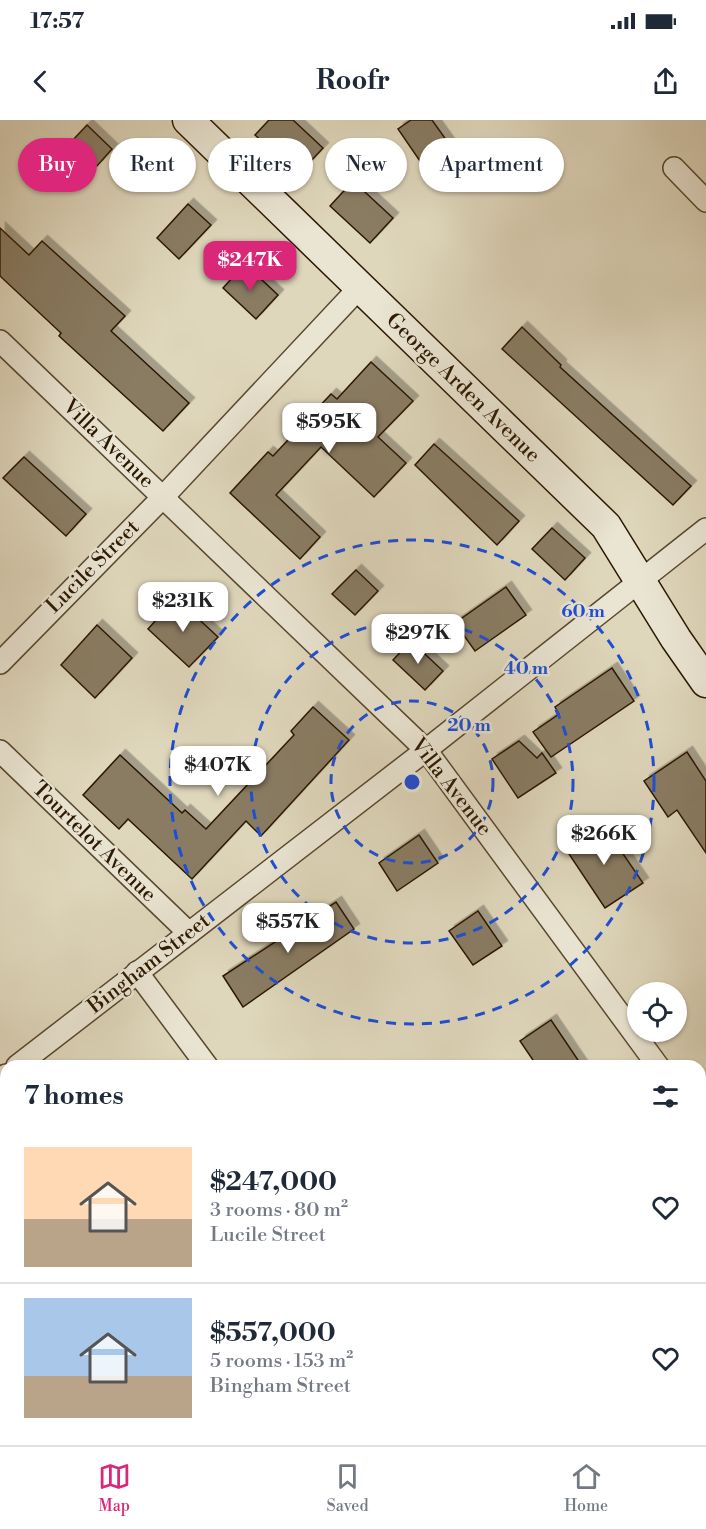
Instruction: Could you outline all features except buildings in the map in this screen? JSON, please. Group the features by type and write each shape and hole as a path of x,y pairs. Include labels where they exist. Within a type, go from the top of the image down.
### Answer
{"street":[{"name":"George Arden Avenue","path":"188,120 606,526 706,682"},
{"path":"674,168 706,201"},
{"name":"Lucile Street","path":"0,663 163,497 359,288"},
{"name":"Villa Avenue","path":"0,341 426,750 654,1060"},
{"name":"Bingham Street","path":"25,1060 426,750 706,529"},
{"name":"Tourtelot Avenue","path":"0,751 189,933"},
{"path":"138,972 203,1060"}]}
